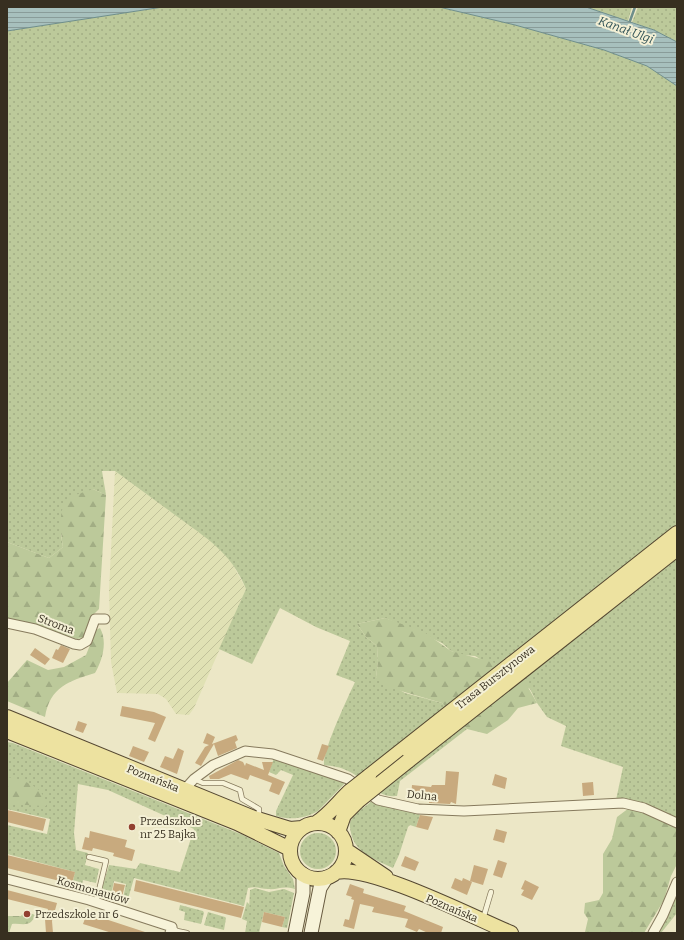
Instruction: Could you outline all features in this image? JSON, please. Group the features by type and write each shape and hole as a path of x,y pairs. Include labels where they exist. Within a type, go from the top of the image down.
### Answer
{"main road":[{"name":"Trasa Bursztynowa","path":"338,832 344,815 354,796 677,533"},
{"name":"Trasa Bursztynowa","path":"316,823 324,818 336,804 354,796 677,549"},
{"name":"Poznańska","path":"7,717 184,790 259,819 290,829 302,828"},
{"name":"Poznańska","path":"7,731 237,823 290,849"},
{"path":"311,933 320,888 331,874 342,864 346,850 344,841 338,832 326,824 316,823 302,828 295,835 290,849 293,863 303,874 317,878 331,874"},
{"name":"Poznańska","path":"346,850 393,882"},
{"name":"Poznańska","path":"331,874 351,871 393,882 511,933"},
{"path":"295,933 303,893 303,874"}],"street":[{"name":"Stroma","path":"7,623 35,629 80,645 87,641 95,619 105,619"},
{"name":"Dolna","path":"184,790 194,779 213,765 231,755 245,751 273,754 348,779 378,800 418,809 464,811 623,803 644,808 677,823"},
{"name":"Kosmonautów","path":"7,879 96,903 171,930"},
{"path":"653,933 668,904 677,882"}],"lane":[{"path":"194,779 203,783 223,783 240,790 242,799 259,809 259,819"},
{"path":"89,857 106,861 96,903"},
{"path":"482,920 491,892"},
{"path":"171,930 188,933"}],"green space":[{"path":"163,7 439,7 515,25 604,50 647,66 677,86 677,820 616,800 623,767 561,746 566,726 547,717 537,703 530,689 475,656 462,655 451,651 442,643 385,618 357,624 366,637 377,646 378,662 376,677 405,693 442,703 467,729 400,781 397,796 383,794 354,774 336,767 324,765 324,758 331,737 355,682 336,675 350,641 316,627 280,608 252,664 219,649 246,589 240,576 225,556 207,539 115,471 102,471 106,495 93,489 61,535 63,547 49,558 7,542 7,31"},
{"path":"586,7 632,7 628,21"},
{"path":"638,7 677,7 677,42 654,30 632,22"},
{"path":"115,471 217,545 232,563 246,589 194,708 189,715 176,714 166,699 158,694 117,693 111,662 109,590"},
{"path":"93,489 106,495 99,609 90,618 83,638 77,639 35,625 7,620 7,542 49,558 63,547 61,535 61,514 65,502 71,497"},
{"path":"385,618 424,632 451,651 499,664 525,682 537,703 518,708 508,720 487,734 467,729 442,703 384,686 376,677 378,662 377,646 366,637 357,624"},
{"path":"100,628 104,639 104,645 100,663 95,673 77,679 56,692 51,699 45,717 7,701 7,683 27,660 48,670 64,667 86,655 96,630"},
{"path":"7,742 13,743 243,835 279,853 284,866 293,879 295,889 286,887 272,889 254,887 248,888 244,906 134,878 128,899 123,898 126,884 114,881 111,895 101,892 109,865 136,869 140,863 180,872 194,829 108,790 78,784 74,833 76,850 88,853 85,865 99,869 96,883 83,880 81,889 78,891 61,886 62,882 72,885 75,872 7,854 7,825 47,834 50,819 7,809"},
{"path":"274,758 346,782 318,811 313,814 297,818 276,816 276,811 293,775 281,770 276,775 269,772"},
{"path":"7,777 26,782 38,789 45,799 46,806 7,804"},
{"path":"372,801 410,810 420,815 416,827 410,825 408,827 393,868 367,855 353,840 350,825 351,820 358,812"},
{"path":"629,808 661,819 677,827 677,864 671,876 664,900 644,933 582,933 585,932 588,919 584,913 585,903 599,900 603,893 603,854 612,839 617,817"},
{"path":"318,833 331,838 336,851 331,864 318,869 305,864 300,851 305,838"},
{"path":"255,888 269,892 284,889 294,893 287,928 282,927 285,917 264,912 259,933 245,933 247,921 242,919 247,902 249,904 249,910 250,890"},
{"path":"677,890 677,913 661,933 656,933"},
{"path":"180,905 203,911 204,913 201,924 184,920 185,912 179,910"},
{"path":"25,911 35,915 31,922 26,924 12,924 9,933 7,933 7,916 21,916"},
{"path":"208,912 226,918 224,930 204,925"}],"water":[{"path":"7,7 163,7 7,31"},
{"name":"Kanał Ulgi","path":"439,7 586,7 654,30 677,42 677,86 647,66 604,50 515,25"}],"building":[{"path":"61,645 70,649 63,663 52,658 56,649 58,650"},
{"path":"35,648 50,659 45,665 30,655"},
{"path":"122,706 154,712 166,717 155,742 148,739 155,723 120,716"},
{"path":"78,721 87,724 83,733 75,730"},
{"path":"207,733 215,737 212,744 236,735 238,740 235,742 237,748 218,756 214,744 201,766 195,763 205,747 209,745 203,743"},
{"path":"322,744 329,746 323,761 317,759"},
{"path":"133,746 149,752 144,762 129,756"},
{"path":"178,748 184,751 177,774 160,767 165,756 173,759"},
{"path":"238,760 243,762 245,766 246,763 264,770 262,762 273,762 268,775 285,782 279,795 269,791 272,783 250,775 248,780 231,774 219,779 210,779 209,776"},
{"path":"446,771 459,772 456,804 451,802 450,804 429,803 429,798 411,797 412,785 431,787 432,785 445,785"},
{"path":"495,774 507,778 505,789 492,785"},
{"path":"593,782 594,795 583,796 582,783"},
{"path":"7,810 46,819 43,831 7,822"},
{"path":"420,815 433,817 428,830 416,827"},
{"path":"496,829 507,832 504,843 493,840"},
{"path":"90,831 127,840 125,847 135,850 132,861 113,856 114,853 93,848 92,851 82,849 85,837 89,838"},
{"path":"7,855 75,872 72,884 7,868"},
{"path":"405,856 419,862 415,871 401,866"},
{"path":"498,860 507,863 502,878 493,875"},
{"path":"474,865 488,869 483,885 470,881"},
{"path":"455,878 462,881 463,878 472,882 467,895 451,888"},
{"path":"136,880 244,907 241,918 134,891"},
{"path":"525,880 539,887 532,900 521,895 524,890 521,889"},
{"path":"114,883 125,885 122,897 112,894"},
{"path":"350,884 364,889 363,893 406,906 404,911 443,927 441,933 428,933 419,929 417,932 405,927 408,919 372,912 374,907 360,904 354,929 343,926 345,919 349,920 354,900 351,899 352,897 346,895"},
{"path":"7,890 57,903 52,921 53,933 46,933 45,919 48,909 7,899"},
{"path":"264,912 285,917 282,927 262,922"},
{"path":"87,913 145,933 112,933 83,924"}],"waterway":[{"name":"Kanał Ulgi","path":"630,21 635,7"}],"place":[{"name":"Przedszkole nr 25 Bajka","path":"132,827"},
{"name":"Przedszkole nr 6","path":"27,914"}]}
